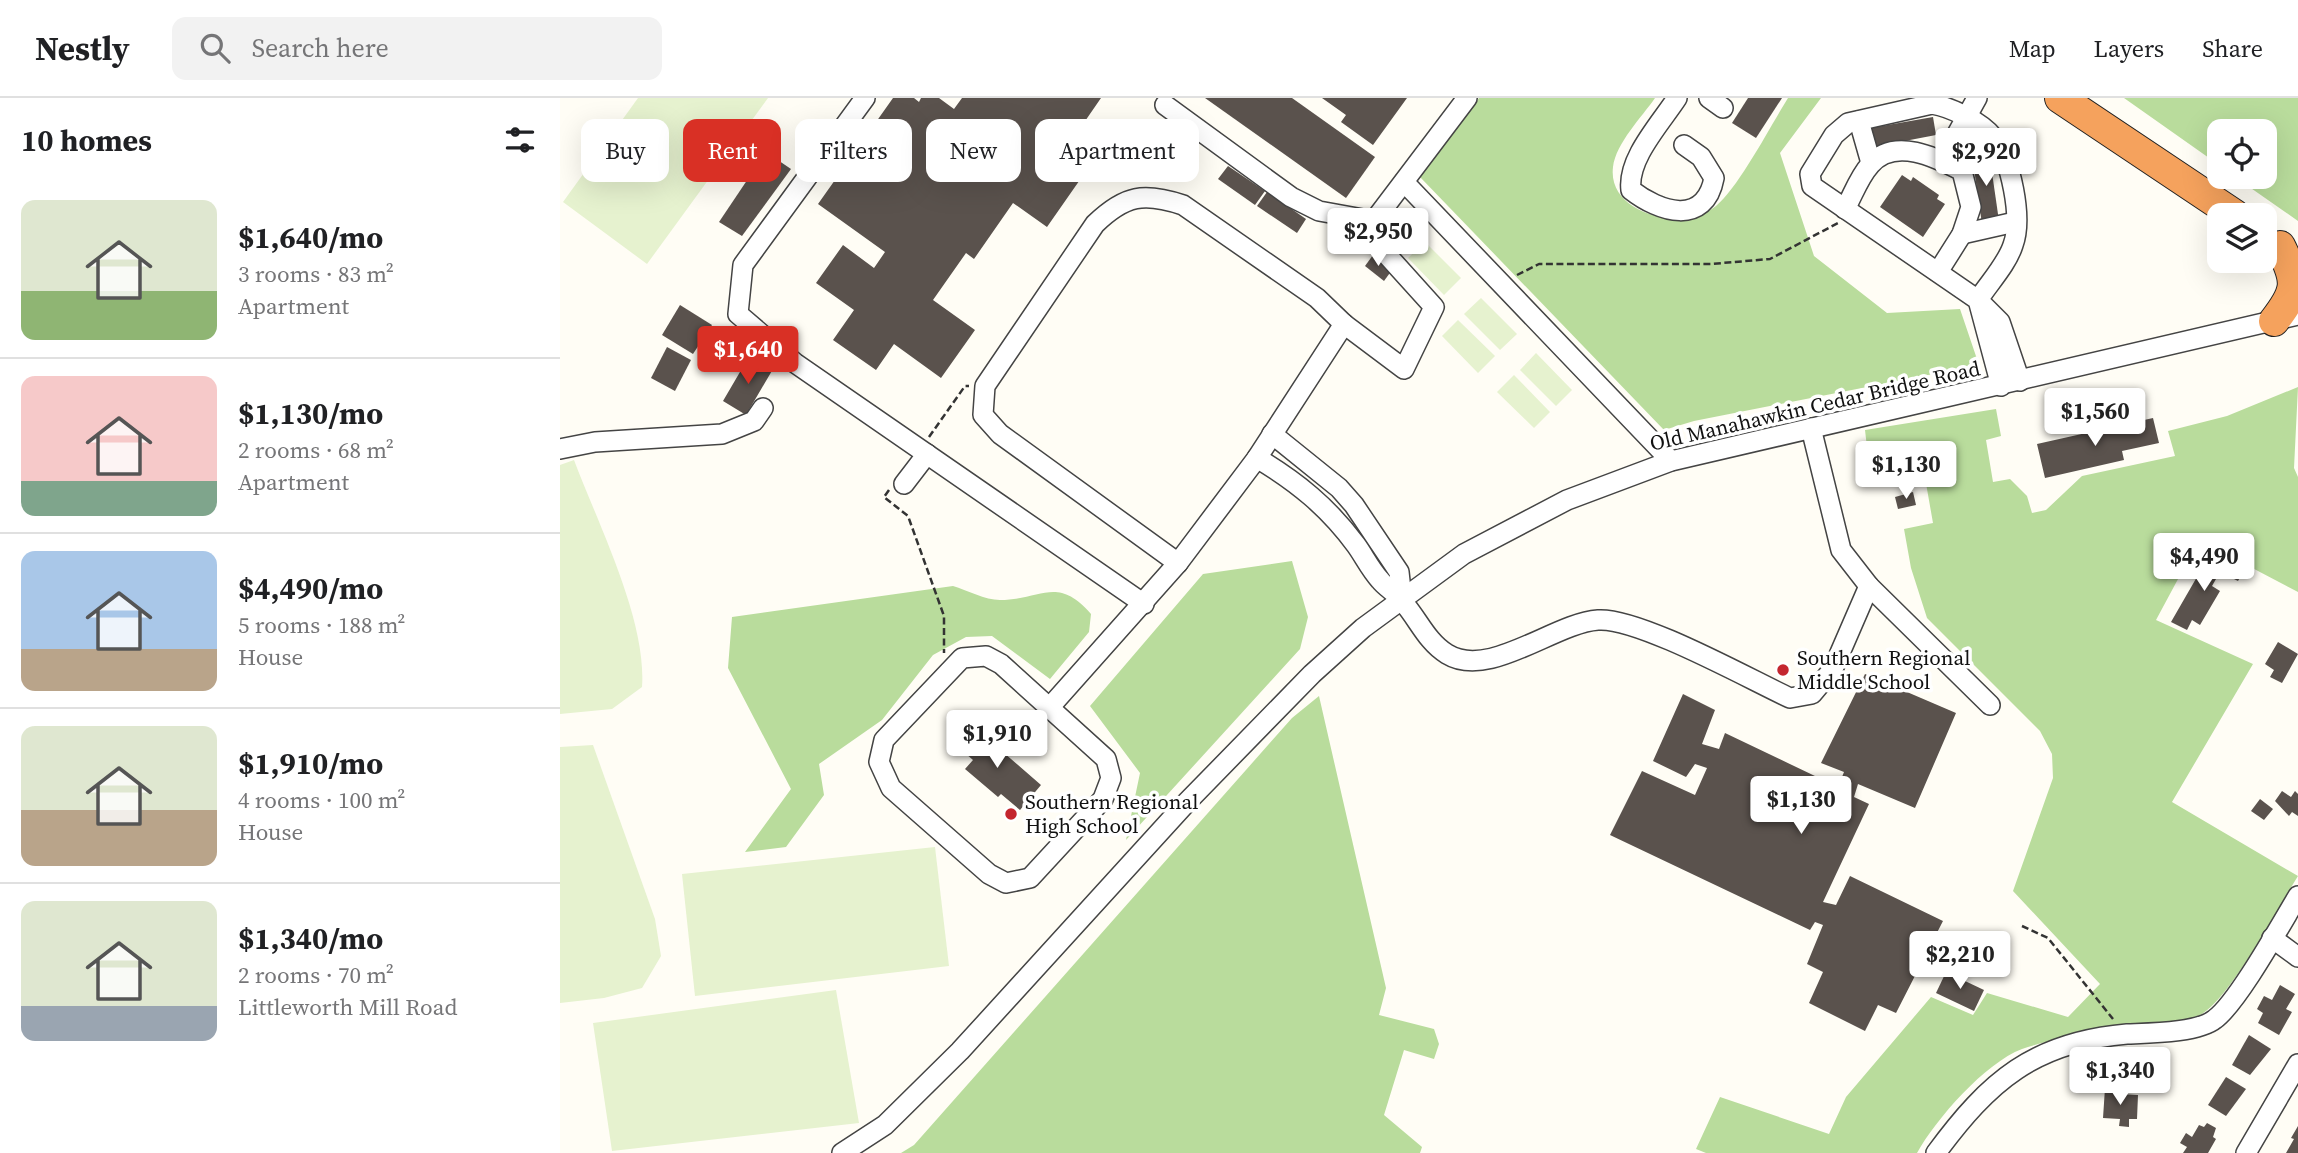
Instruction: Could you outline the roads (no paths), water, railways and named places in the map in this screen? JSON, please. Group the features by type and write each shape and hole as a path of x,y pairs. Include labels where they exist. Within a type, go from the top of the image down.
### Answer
{"highway":[{"path":"2060,98 2217,203"},
{"path":"2281,246 2294,272 2296,292 2286,318"}],"street":[{"path":"865,98 743,265 738,314 810,372 1144,604"},
{"path":"1178,563 1000,434 983,415 985,386 1095,224 1114,206 1141,196 1163,198 1183,205 1317,298 1344,324 1404,369 1434,307 1378,245 1374,221 1467,98"},
{"path":"1677,98 1634,160 1629,177 1631,190 1660,208 1674,210 1686,211 1706,199 1711,193 1714,178 1701,158 1684,145"},
{"path":"1942,161 1972,109 1991,98"},
{"path":"2001,386 1978,300 2013,245 2017,203 2002,150 1972,109 1932,104 1848,123 1834,135 1810,174 1812,186 1978,300 2000,322 2020,381"},
{"path":"1164,106 1291,197 1319,211 1374,221"},
{"path":"1859,121 1871,163"},
{"path":"1845,209 1871,163 1889,154 1918,151 1962,171 1971,206 1962,234 1938,272"},
{"path":"1404,182 1671,461"},
{"path":"1962,234 2015,222"},
{"name":"Old Manahawkin Cedar Bridge Road","path":"842,1153 885,1125 941,1070 1187,802 1303,683 1363,628 1464,554 1558,504 1671,461 2286,318"},
{"path":"1049,708 1178,563 1257,458 1344,324"},
{"path":"560,449 595,442 722,434 754,421 763,408"},
{"path":"1811,428 1841,550 1869,586 1990,705"},
{"path":"1272,434 1339,488 1354,505 1399,572 1402,599"},
{"path":"897,486 924,452"},
{"path":"1257,458 1315,497 1357,546 1382,583 1402,599 1429,638 1448,655 1471,664 1546,639 1573,626 1600,620 1648,631 1790,698 1812,694 1833,670 1869,586"},
{"path":"986,656 1001,664 1049,708 1106,759 1111,778 1103,799 1030,878 1006,883 989,874 891,788 879,762 884,740 962,658 986,656"},
{"path":"1936,1153 1968,1111 2011,1072 2047,1052 2090,1039 2155,1033 2214,1020 2298,896"},
{"path":"2272,938 2298,957"},
{"path":"2246,1153 2298,1064"}],"place":[{"name":"Southern Regional Middle School","path":"1783,670"},
{"name":"Southern Regional High School","path":"1011,814"}]}
